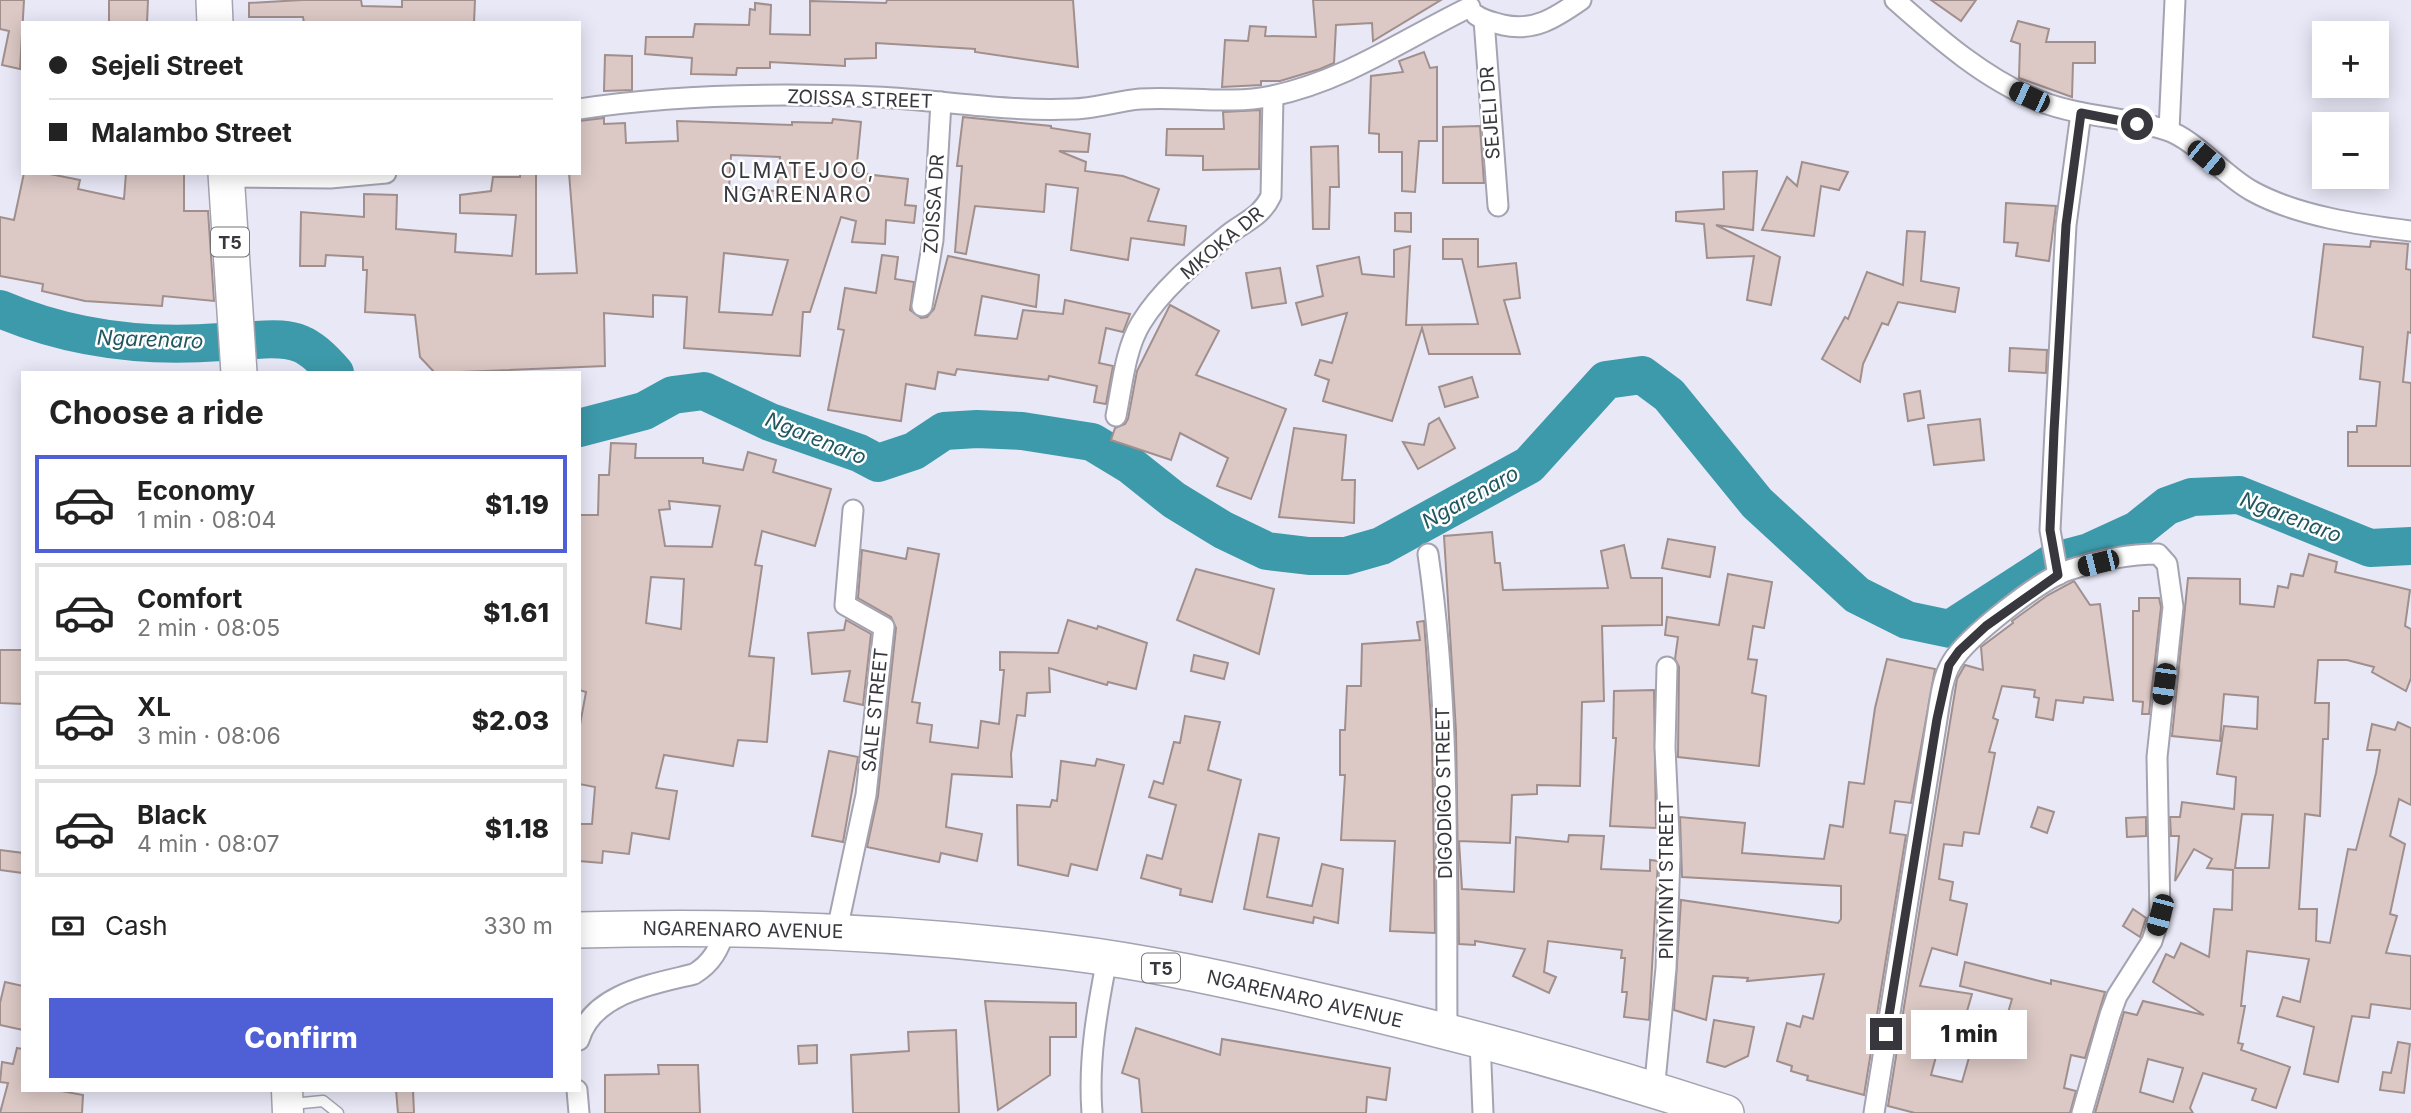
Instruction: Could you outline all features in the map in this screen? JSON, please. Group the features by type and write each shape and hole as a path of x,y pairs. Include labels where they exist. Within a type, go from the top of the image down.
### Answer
{"highway":[{"path":"214,0 215,21"},
{"name":"T5","path":"227,175 239,371"},
{"name":"NGARENARO AVENUE","path":"581,930 727,927 837,930 947,939 1107,959 1208,976 1447,1031 1654,1092 1691,1107 1726,1113"}],"street":[{"path":"1273,96 1337,76 1474,9 1520,29 1534,27 1581,0"},
{"path":"2169,130 2175,0"},
{"path":"1906,4 1972,63 2015,90 2044,103 2081,113 2169,130 2254,192 2291,207 2411,231"},
{"name":"SEJELI DR","path":"1474,9 1498,206"},
{"name":"ZOISSA STREET","path":"581,109 667,99 727,96 875,97 990,108 1074,110 1140,99 1200,101 1273,96"},
{"name":"MKOKA DR","path":"1116,416 1128,359 1140,324 1189,268 1227,234 1256,217 1271,196 1273,96"},
{"name":"ZOISSA DR","path":"922,306 933,240 941,102"},
{"path":"2058,575 2050,530 2054,431 2066,225 2081,113"},
{"path":"227,175 330,178 364,175"},
{"name":"SALE STREET","path":"837,930 866,795 884,627 845,605 853,510"},
{"name":"DIGODIGO STREET","path":"1429,554 1437,616 1443,703 1447,1031"},
{"path":"1874,1113 1937,719 1949,665 1959,651 1986,626 2058,575 2098,563 2158,554 2167,564 2173,607 2157,757 2160,915 2152,941 2118,996 2110,1015 2082,1113"},
{"name":"PINYINYI STREET","path":"1654,1092 1666,968 1670,856 1665,747 1667,667"},
{"path":"581,1037 594,1017 612,1000 694,974 706,967 716,955 727,927"},
{"path":"1091,1113 1094,1026 1107,959"},
{"path":"1480,1041 1483,1113"},
{"path":"577,1092 579,1113"}],"lane":[{"path":"288,1102 323,1101 338,1113"}],"building":[{"path":"0,0 24,0 20,69 2,65 9,31 0,29"},
{"path":"109,0 148,0 147,21 109,21"},
{"path":"361,0 362,6 402,7 402,0 475,0 474,21 304,21 303,17 249,17 249,3"},
{"path":"887,0 1073,0 1078,67 975,52 975,49 876,43 876,58 845,59 845,66 770,62 770,68 737,68 736,75 691,74 692,58 645,54 646,37 693,37 695,24 749,25 750,9 755,10 755,3 771,5 770,34 810,35 810,1 886,3"},
{"path":"1313,0 1441,0 1373,41 1372,23 1336,25 1334,63 1320,69 1280,81 1261,81 1261,85 1222,87 1225,40 1248,41 1250,26 1266,27 1265,36 1316,37"},
{"path":"1931,0 1976,0 1961,21"},
{"path":"2018,21 2049,29 2046,42 2095,42 2095,63 2073,63 2072,97 2019,78 2020,44 2011,41"},
{"path":"1424,52 1430,68 1437,67 1437,141 1419,141 1415,192 1402,191 1402,152 1379,152 1379,134 1369,133 1371,76 1403,72 1399,61"},
{"path":"605,55 632,56 632,90 604,91"},
{"path":"1260,110 1259,169 1203,170 1203,156 1166,155 1167,129 1224,129 1223,112"},
{"path":"963,117 1051,126 1090,134 1088,152 1059,151 1086,162 1085,171 1123,176 1159,189 1148,221 1186,226 1184,245 1131,238 1128,260 1071,250 1078,188 1046,184 1044,212 975,206 966,254 955,252 962,166 957,166"},
{"path":"604,118 604,124 625,123 626,143 678,141 677,121 792,125 792,122 832,123 833,119 861,122 856,173 908,179 905,205 916,206 914,223 886,220 885,244 852,242 856,221 841,217 810,312 803,312 800,356 684,348 687,297 653,295 653,317 604,313 605,366 484,371 433,371 420,357 415,315 365,312 367,270 363,270 363,257 326,255 325,266 300,266 301,212 364,217 364,194 397,195 396,229 456,234 455,252 512,256 516,215 460,213 460,195 491,191 493,177 536,175 536,274 577,273 569,175 581,175 581,121","holes":["731,155 780,157 777,191 729,189","724,253 788,260 772,315 719,312"]},
{"path":"1480,126 1484,183 1443,183 1443,127"},
{"path":"1338,146 1339,187 1330,187 1329,229 1313,229 1311,147"},
{"path":"1802,162 1848,172 1839,190 1821,186 1814,236 1762,230 1787,177 1797,186"},
{"path":"1757,171 1753,230 1716,225 1780,257 1771,305 1747,300 1754,256 1707,258 1704,224 1676,221 1676,212 1724,209 1723,172"},
{"path":"24,175 55,175 80,180 78,189 124,199 126,175 184,175 184,211 208,211 214,301 163,296 162,306 85,301 42,291 43,284 0,276 0,217 14,220"},
{"path":"2006,203 2056,206 2049,261 2016,256 2018,243 2004,242"},
{"path":"1395,213 1411,213 1411,232 1395,231"},
{"path":"1907,231 1925,232 1921,281 1959,288 1955,312 1898,302 1888,325 1882,323 1863,364 1860,382 1822,359 1845,317 1848,319 1867,272 1903,285"},
{"path":"1443,239 1478,239 1478,267 1516,263 1520,298 1504,300 1520,354 1429,354 1422,328 1392,421 1323,401 1329,380 1315,375 1320,360 1332,363 1347,313 1302,325 1296,303 1323,296 1317,266 1359,257 1362,274 1394,277 1394,250 1410,246 1406,325 1478,324 1462,259 1443,259"},
{"path":"2371,241 2408,244 2406,269 2411,270 2411,333 2408,332 2403,382 2411,383 2411,466 2348,466 2348,432 2357,432 2357,426 2376,426 2380,382 2360,379 2363,347 2313,337 2324,244 2370,247"},
{"path":"882,255 898,257 895,279 914,282 910,310 921,318 927,317 934,309 948,256 1039,275 1036,307 982,296 975,335 1017,339 1023,310 1063,314 1065,300 1130,314 1123,332 1106,328 1099,363 1113,366 1106,404 1094,402 1097,386 1049,376 1048,380 957,369 955,375 938,372 935,389 906,384 901,421 828,410 844,330 838,329 845,288 876,293"},
{"path":"1280,268 1286,303 1252,308 1246,273"},
{"path":"1170,305 1219,331 1196,375 1286,409 1251,499 1217,486 1228,458 1180,433 1171,460 1111,440 1115,428 1125,424 1128,419 1137,371"},
{"path":"2010,348 2047,350 2046,373 2009,371"},
{"path":"1472,377 1478,397 1445,407 1439,387"},
{"path":"1920,391 1924,418 1908,421 1904,394"},
{"path":"1439,418 1455,448 1418,469 1403,442 1424,445 1429,424"},
{"path":"1980,419 1984,460 1934,465 1928,425"},
{"path":"1294,428 1346,435 1342,480 1355,480 1354,523 1279,517"},
{"path":"611,443 636,444 635,458 703,458 703,463 743,470 748,452 776,460 773,472 831,489 815,546 762,531 755,565 762,566 749,656 774,658 767,742 738,740 733,766 664,755 656,788 677,791 669,839 632,833 629,854 603,851 602,863 581,861 581,824 592,824 595,787 581,784 581,719 586,692 581,691 581,515 598,515 599,475 609,475","holes":["669,501 720,506 712,547 665,546 659,510 670,509","651,577 684,579 681,629 646,623"]},
{"path":"1492,532 1495,563 1500,563 1503,590 1608,588 1601,551 1624,545 1631,578 1662,578 1662,625 1602,626 1604,701 1582,702 1580,786 1537,785 1537,794 1512,795 1510,843 1459,841 1462,889 1514,892 1516,837 1568,842 1569,835 1604,836 1601,869 1650,871 1650,860 1658,861 1649,1020 1624,1017 1627,992 1622,992 1625,958 1621,958 1622,950 1548,941 1544,972 1556,977 1549,993 1513,976 1525,949 1475,941 1475,945 1459,944 1456,732 1444,536"},
{"path":"1668,539 1715,547 1710,577 1662,568"},
{"path":"908,548 939,554 912,702 920,703 917,723 932,725 930,742 978,748 981,721 999,724 1004,670 1000,670 1000,652 1058,653 1068,620 1097,629 1098,626 1147,643 1136,689 1108,682 1107,685 1049,668 1050,692 1027,693 1025,716 1017,715 1011,754 1012,777 952,774 946,827 982,834 977,861 941,853 939,862 867,847 878,796 896,628 891,617 858,598 862,550 906,559"},
{"path":"2309,554 2337,562 2335,572 2410,590 2405,626 2411,629 2411,678 2406,691 2372,672 2374,667 2347,660 2318,660 2315,703 2329,703 2328,739 2323,739 2320,816 2305,814 2299,909 2317,909 2316,941 2330,943 2348,849 2356,850 2376,773 2380,750 2367,750 2372,724 2395,730 2398,722 2411,728 2411,805 2399,799 2390,836 2405,844 2390,914 2397,916 2386,953 2411,956 2411,1009 2371,1004 2369,1018 2352,1016 2338,1082 2304,1074 2314,1027 2277,1016 2283,997 2300,1002 2309,959 2247,951 2241,1006 2245,1006 2238,1043 2243,1044 2241,1050 2290,1067 2276,1108 2252,1100 2256,1089 2203,1073 2190,1108 2193,1113 2095,1113 2124,1012 2137,1015 2143,1001 2204,1015 2153,982 2166,954 2174,958 2181,943 2209,957 2214,909 2232,910 2233,870 2207,868 2212,859 2194,849 2175,881 2179,836 2171,836 2170,817 2180,817 2182,802 2234,809 2236,777 2217,774 2224,726 2257,729 2258,697 2224,694 2220,741 2172,736 2188,578 2240,579 2240,604 2274,607 2278,586 2288,588 2291,574 2303,576","holes":["2242,814 2273,815 2269,868 2235,868","2148,1059 2183,1068 2173,1102 2140,1092"]},
{"path":"1196,569 1274,589 1259,654 1177,620"},
{"path":"1728,574 1772,582 1764,628 1753,626 1748,659 1757,660 1752,693 1766,696 1759,766 1678,757 1679,667 1675,659 1678,637 1665,635 1667,617 1719,625"},
{"path":"2074,581 2090,605 2100,604 2113,700 2084,697 2083,703 2056,700 2053,720 2036,717 2039,698 2034,697 2035,690 2002,686 1993,718 1998,720 1989,752 1995,753 1979,834 1964,832 1962,846 1944,844 1939,879 1953,882 1950,900 1967,904 1957,955 1932,948 1920,986 1972,994 1963,1025 1946,1020 1931,1075 1962,1082 1978,1026 2002,1033 2012,999 1960,986 1965,962 2051,984 2051,980 2105,992 2085,1058 2071,1055 2064,1088 2076,1091 2070,1113 1915,1113 1888,1106 1957,679 1965,665 1983,670 1981,647 2048,595"},
{"path":"2139,598 2159,598 2161,607 2149,714 2142,714 2143,702 2133,701 2133,611 2139,611"},
{"path":"846,620 871,634 863,705 844,701 850,671 812,674 808,633 844,630"},
{"path":"1424,621 1432,733 1435,933 1390,931 1395,841 1341,840 1345,775 1340,775 1340,730 1345,730 1347,686 1361,686 1362,644 1420,640 1417,622"},
{"path":"0,650 21,650 21,704 0,703"},
{"path":"1194,655 1228,663 1224,679 1191,671"},
{"path":"1887,659 1935,669 1911,803 1895,801 1890,833 1906,835 1864,1095 1807,1080 1808,1076 1791,1071 1792,1066 1777,1061 1787,1023 1800,1027 1803,1016 1813,1019 1824,974 1747,981 1748,978 1713,976 1706,1020 1674,1010 1681,900 1838,923 1841,919 1841,886 1682,877 1680,817 1745,823 1742,853 1824,859 1830,825 1843,827 1849,782 1864,784 1875,708"},
{"path":"1654,690 1656,828 1610,826 1616,738 1613,738 1614,691"},
{"path":"1185,716 1220,722 1208,770 1241,780 1212,902 1180,895 1181,889 1141,878 1147,855 1162,859 1176,805 1149,797 1154,781 1163,784 1174,742 1180,743"},
{"path":"829,751 858,757 843,842 812,836"},
{"path":"1097,759 1124,765 1097,870 1071,864 1068,876 1018,865 1017,805 1050,807 1052,800 1057,801 1061,761 1095,766"},
{"path":"2038,807 2054,812 2047,833 2031,827"},
{"path":"2146,817 2146,836 2127,837 2126,818"},
{"path":"1259,834 1279,838 1267,897 1312,906 1322,864 1343,869 1338,923 1314,917 1313,923 1244,909"},
{"path":"0,850 21,853 21,873 0,870"},
{"path":"2133,909 2146,918 2140,937 2123,926"},
{"path":"5,982 21,986 21,1030 0,1025 0,1003"},
{"path":"985,1001 1076,1003 1076,1037 1050,1037 1050,1075 998,1110"},
{"path":"1714,1020 1754,1027 1748,1056 1725,1067 1707,1062"},
{"path":"1136,1028 1220,1055 1222,1039 1390,1068 1386,1100 1367,1097 1366,1113 1142,1113 1139,1079 1122,1073"},
{"path":"956,1030 959,1113 853,1113 851,1055 909,1051 908,1032"},
{"path":"2398,1042 2410,1044 2404,1093 2380,1090 2383,1072 2391,1073"},
{"path":"817,1045 817,1063 799,1064 798,1046"},
{"path":"17,1048 21,1049 21,1092 67,1092 83,1095 82,1113 0,1113 8,1083 0,1082 2,1062 13,1064"},
{"path":"658,1065 698,1065 700,1113 605,1113 605,1075 659,1074"},
{"path":"396,1092 413,1092 414,1113 398,1113"}],"waterway":[{"name":"Ngarenaro","path":"0,309 53,328 108,339 164,344 221,342"},
{"name":"Ngarenaro","path":"256,340 281,340 300,344 317,354 333,371"},
{"name":"Ngarenaro","path":"581,427 644,411 673,395 704,391 770,422 859,453 878,463 914,451 944,431 1022,431 1092,442 1130,465 1174,500 1223,530 1267,551 1309,556 1346,556 1381,546 1529,465 1606,380 1642,375 1669,395 1757,503 1857,595 1907,620 1950,629 2055,561 2089,552 2137,530 2167,506 2192,497 2239,495 2370,548 2411,546"}],"district":[{"name":"OLMATEJOO, NGARENARO","path":"798,182"}],"route":[{"path":"1886,1034 1937,719 1949,665 1959,651 1986,626 2058,575 2050,530 2054,431 2064,296 2066,225 2081,113 2137,124"}]}
